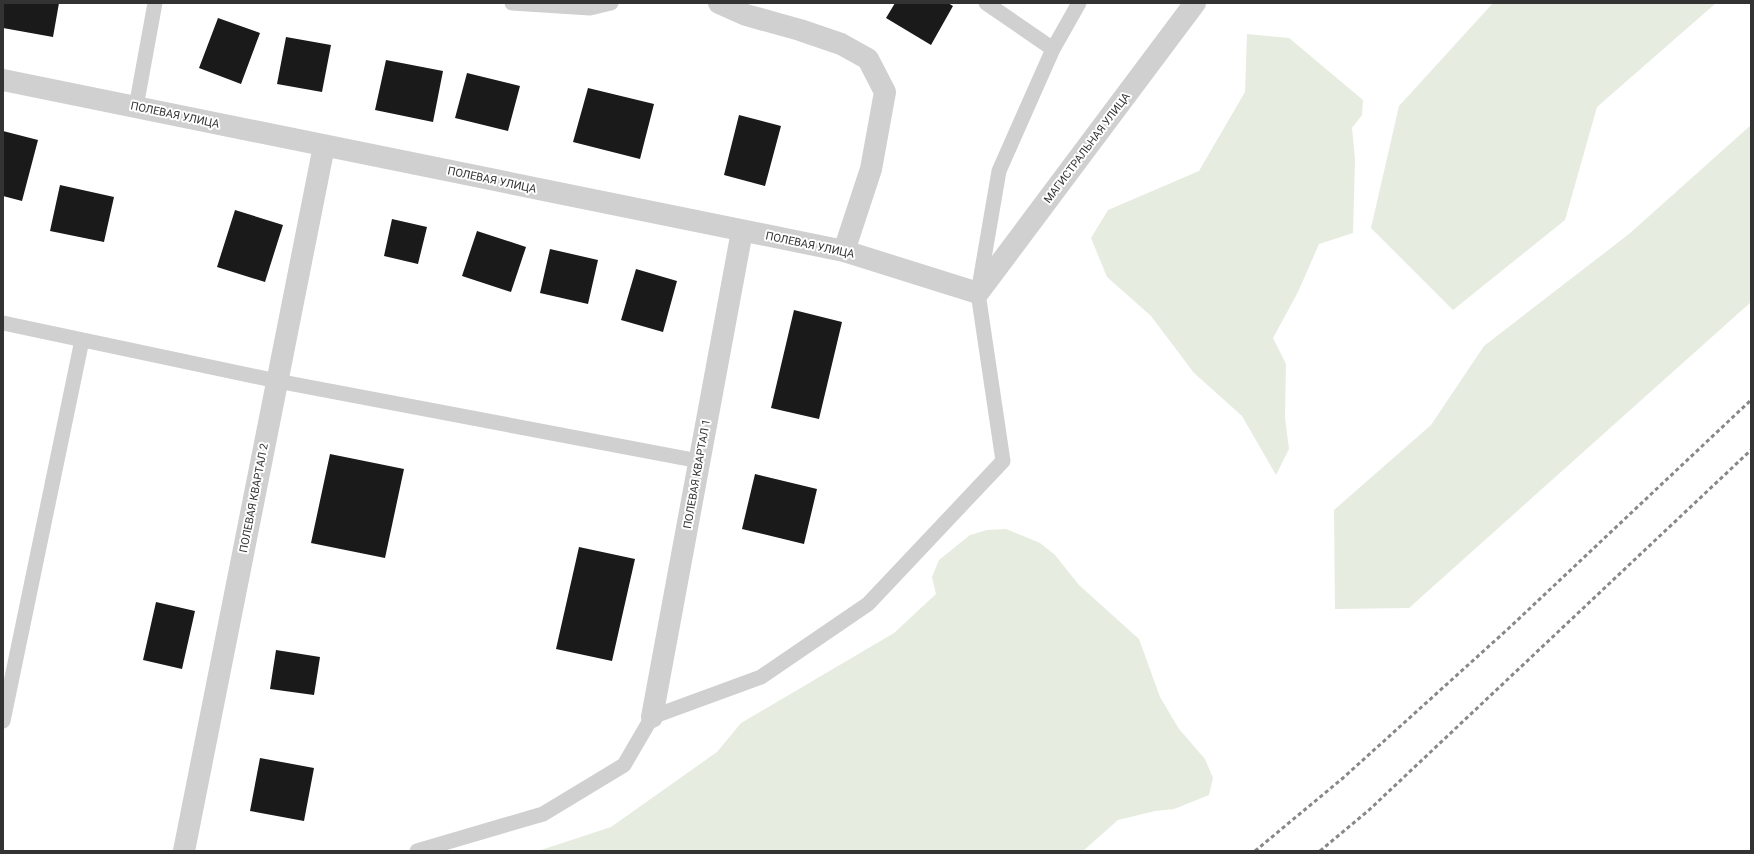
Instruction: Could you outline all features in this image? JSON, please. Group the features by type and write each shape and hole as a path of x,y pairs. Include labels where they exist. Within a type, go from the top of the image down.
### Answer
{"street":[{"path":"719,3 746,15 800,30 841,44 868,59 885,92 871,169 844,251"},
{"name":"МАГИСТРАЛЬНАЯ УЛИЦА","path":"978,293 1195,3"},
{"name":"ПОЛЕВАЯ УЛИЦА","path":"3,80 844,251 978,293"},
{"name":"ПОЛЕВАЯ КВАРТАЛ 2","path":"184,851 324,146"},
{"name":"ПОЛЕВАЯ КВАРТАЛ 1","path":"652,717 742,231"}],"lane":[{"path":"136,107 155,3"},
{"path":"512,3 590,8 611,3"},
{"path":"986,3 1053,49"},
{"path":"417,851 543,814 624,765 652,717 761,677 868,604 1003,462 978,293 999,171 1053,49 1079,3"},
{"path":"3,323 277,381 699,461"},
{"path":"3,721 82,340"}],"shaded area":[{"path":"1493,3 1716,3 1597,107 1565,220 1453,310 1371,228 1399,106"},
{"path":"1247,34 1289,38 1363,100 1362,115 1352,128 1355,159 1353,233 1319,244 1298,292 1273,338 1286,364 1285,417 1289,449 1276,475 1242,416 1194,373 1151,316 1107,277 1091,238 1108,210 1199,171 1245,92"},
{"path":"1751,125 1751,302 1409,608 1335,609 1334,510 1431,425 1484,346 1629,234"},
{"path":"1006,529 1040,543 1055,555 1079,585 1139,639 1160,697 1179,729 1205,759 1213,778 1209,795 1174,809 1155,811 1118,820 1083,851 538,851 611,827 717,752 741,723 894,633 936,594 932,577 939,560 970,535 987,530"}],"building":[{"path":"3,3 59,3 53,37 3,28"},
{"path":"895,3 948,3 953,6 931,45 886,18"},
{"path":"218,18 260,33 241,84 199,68"},
{"path":"286,37 331,45 322,92 277,84"},
{"path":"386,60 443,71 433,122 375,110"},
{"path":"467,73 520,86 508,131 455,118"},
{"path":"588,88 654,104 640,159 573,142"},
{"path":"739,115 781,126 765,186 724,175"},
{"path":"3,131 38,140 22,201 3,196"},
{"path":"60,185 114,197 104,242 50,231"},
{"path":"235,210 283,225 265,282 217,267"},
{"path":"392,219 427,227 418,264 384,256"},
{"path":"477,231 526,247 511,292 462,276"},
{"path":"550,249 598,260 588,304 540,293"},
{"path":"636,269 677,281 663,332 621,320"},
{"path":"794,310 842,322 819,419 771,408"},
{"path":"330,454 404,469 385,558 311,543"},
{"path":"755,474 817,489 804,544 742,529"},
{"path":"579,547 635,559 612,661 556,649"},
{"path":"156,602 195,611 182,669 143,660"},
{"path":"276,650 320,657 314,695 270,689"},
{"path":"260,758 314,768 304,821 250,811"}],"railway":[{"path":"1255,851 1343,778 1509,628 1751,400"},
{"path":"1320,851 1369,810 1751,450"}]}
